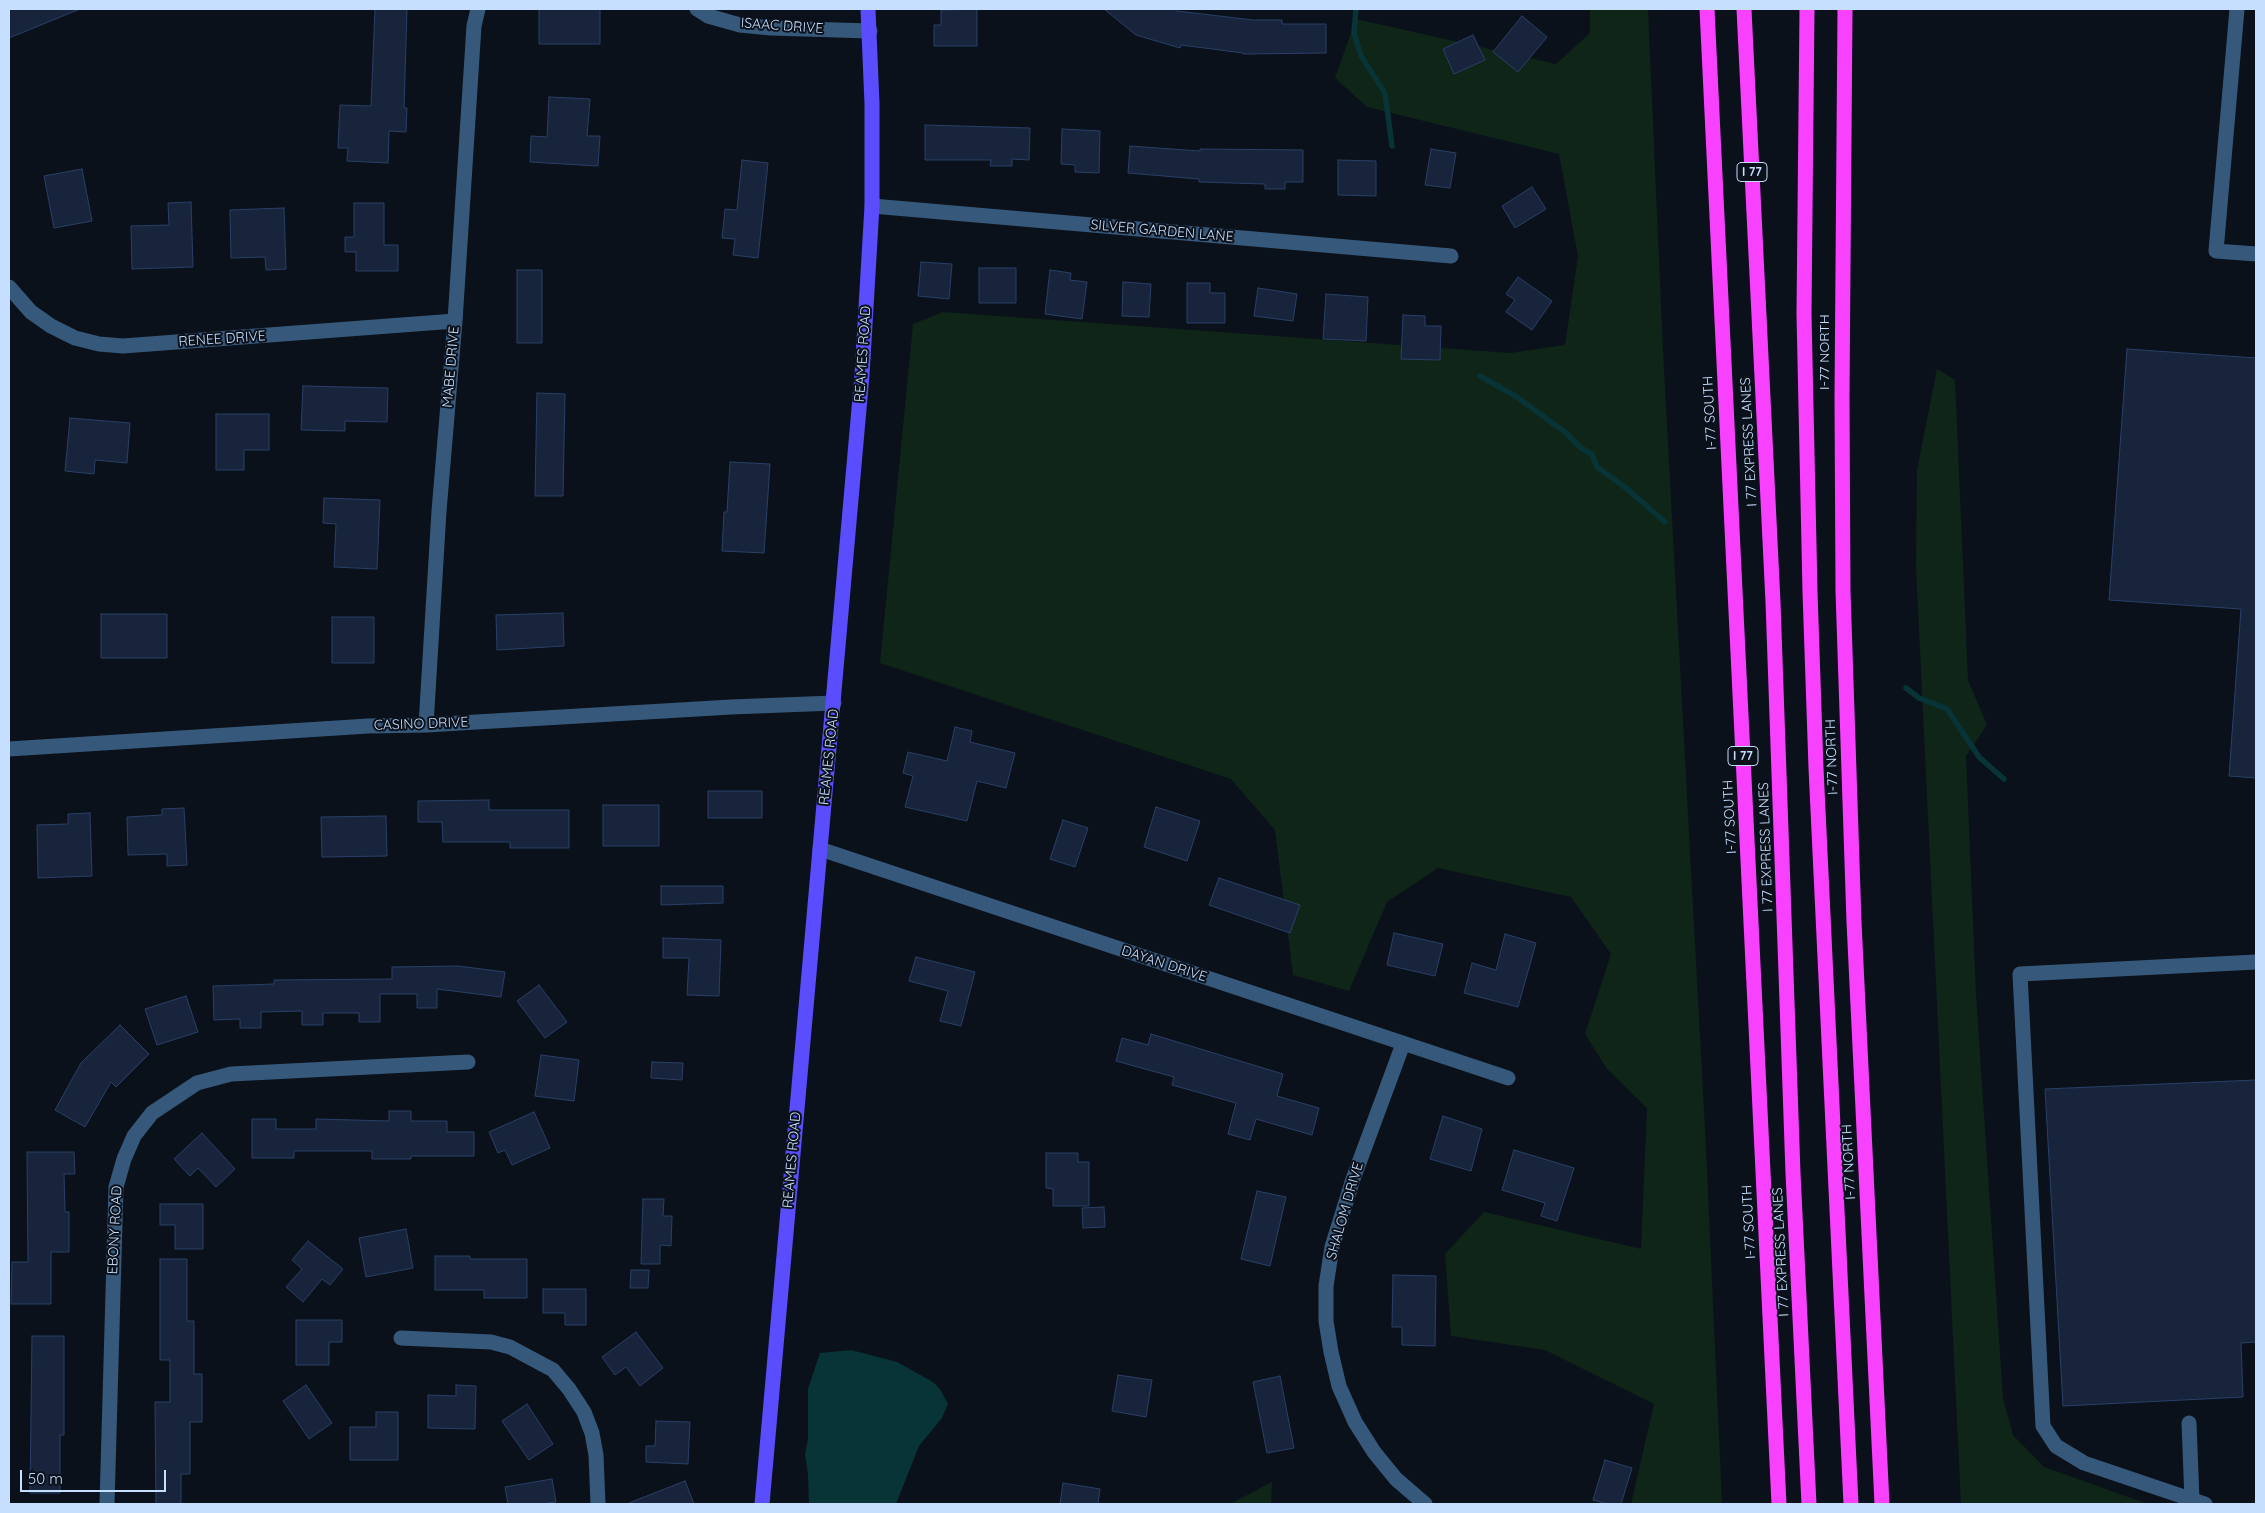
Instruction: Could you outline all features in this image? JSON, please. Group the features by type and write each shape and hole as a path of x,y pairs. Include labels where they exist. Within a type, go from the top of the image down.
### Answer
{"highway":[{"name":"I-77 SOUTH","path":"1707,9 1779,1504"},
{"name":"I 77 EXPRESS LANES","path":"1744,9 1773,602 1793,1173 1809,1504"},
{"path":"1807,9 1804,314 1810,592 1816,768 1851,1504"},
{"name":"I-77 NORTH","path":"1844,9 1842,358 1844,591 1854,932 1882,1504"}],"main road":[{"name":"REAMES ROAD","path":"762,1504 861,385 872,206 870,31 868,9"}],"street":[{"name":"MABE DRIVE","path":"426,725 439,511 455,321 474,26 478,9"},
{"name":"ISAAC DRIVE","path":"696,9 708,16 740,25 771,28 870,31"},
{"path":"2237,9 2216,250 2256,254"},
{"name":"SILVER GARDEN LANE","path":"872,206 1451,256"},
{"name":"RENEE DRIVE","path":"9,287 31,312 51,326 75,338 99,344 123,346 455,321"},
{"name":"CASINO DRIVE","path":"9,749 368,726 426,725 731,706 834,703"},
{"name":"DAYAN DRIVE","path":"820,849 1508,1078"},
{"path":"2189,1423 2199,1502 2084,1463 2056,1446 2043,1426 2020,974 2256,962"},
{"name":"SHALOM DRIVE","path":"1403,1044 1353,1180 1332,1247 1326,1286 1326,1321 1339,1386 1355,1422 1374,1452 1396,1479 1425,1504"},
{"name":"EBONY ROAD","path":"107,1504 116,1187 124,1159 134,1136 152,1113 197,1083 231,1074 468,1062"},
{"path":"401,1338 491,1342 510,1347 553,1370 569,1388 584,1412 592,1433 596,1455 598,1504"}],"shaded area":[{"path":"1590,9 1648,9 1663,351 1706,1148 1722,1504 1631,1504 1654,1404 1545,1350 1451,1336 1445,1254 1484,1212 1641,1249 1647,1108 1607,1069 1585,1034 1611,954 1571,897 1438,868 1387,902 1349,991 1293,975 1275,830 1231,779 880,663 913,324 943,312 1510,353 1565,345 1578,256 1559,154 1367,107 1335,78 1356,19 1556,64 1590,33"},
{"path":"1937,369 1955,380 1968,680 1987,725 1966,756 1976,995 2003,1398 2013,1435 2044,1467 2148,1504 1961,1504 1916,567 1917,470"},
{"path":"851,1350 897,1362 933,1382 940,1389 948,1404 942,1418 919,1446 896,1504 809,1504 805,1454 808,1439 808,1389 820,1353"},
{"path":"1272,1482 1271,1504 1230,1504"}],"building":[{"path":"9,9 80,9 9,38"},
{"path":"375,9 407,9 404,108 407,108 406,132 389,131 388,163 347,161 348,148 338,148 340,105 371,106"},
{"path":"539,9 600,9 600,44 539,44"},
{"path":"977,9 977,46 934,46 934,25 941,25 941,10"},
{"path":"1104,9 1178,9 1177,11 1253,20 1282,20 1282,24 1326,24 1326,53 1243,54 1181,45 1180,48 1136,35"},
{"path":"1522,16 1547,37 1518,72 1493,52"},
{"path":"1473,35 1485,60 1454,74 1443,49"},
{"path":"549,97 590,99 587,136 600,136 598,166 530,162 531,136 547,137"},
{"path":"925,125 1030,128 1029,160 1012,159 1012,166 990,166 991,160 925,160"},
{"path":"1062,129 1100,131 1099,173 1075,172 1075,165 1061,164"},
{"path":"1130,146 1200,151 1200,149 1303,150 1303,182 1285,182 1285,189 1265,189 1265,184 1199,182 1199,179 1128,173"},
{"path":"1431,149 1456,153 1450,188 1425,185"},
{"path":"742,160 768,163 758,258 733,255 735,239 722,238 725,209 737,210"},
{"path":"1338,160 1376,161 1376,196 1338,195"},
{"path":"82,169 92,221 54,228 44,176"},
{"path":"1532,187 1546,209 1515,228 1502,206"},
{"path":"191,202 193,267 132,269 131,226 169,225 168,203"},
{"path":"354,203 384,203 384,245 398,245 398,271 356,271 356,252 345,252 345,237 354,237"},
{"path":"284,208 286,269 266,270 265,257 231,258 230,210"},
{"path":"921,262 952,264 949,299 918,296"},
{"path":"979,268 1016,268 1016,303 979,303"},
{"path":"517,270 542,270 542,343 517,343"},
{"path":"1050,270 1071,273 1070,280 1087,282 1082,319 1045,314"},
{"path":"1518,277 1552,301 1532,330 1506,312 1515,300 1506,294"},
{"path":"1123,282 1151,284 1149,317 1122,316"},
{"path":"1187,283 1210,283 1210,293 1225,293 1225,323 1187,323"},
{"path":"1258,288 1297,294 1293,321 1254,316"},
{"path":"1326,294 1368,297 1366,341 1323,339"},
{"path":"1403,315 1425,316 1425,326 1441,326 1440,360 1401,359"},
{"path":"2127,349 2256,358 2256,778 2229,776 2241,609 2109,600"},
{"path":"303,386 388,388 387,422 345,421 345,431 301,430"},
{"path":"537,393 565,394 563,496 535,496"},
{"path":"216,414 269,414 269,450 244,450 244,470 216,470"},
{"path":"70,418 130,423 127,463 95,460 94,474 65,471"},
{"path":"730,462 770,464 764,553 722,551"},
{"path":"324,498 380,500 377,569 334,567 336,524 323,523"},
{"path":"563,613 564,646 497,650 496,615"},
{"path":"101,614 167,614 167,658 101,658"},
{"path":"332,617 374,617 374,663 332,663"},
{"path":"955,727 972,731 970,742 1015,753 1006,788 977,781 967,821 905,807 913,776 903,773 908,752 947,761"},
{"path":"708,791 762,791 762,818 708,818"},
{"path":"489,800 489,810 569,810 569,848 510,848 510,842 443,842 442,822 418,822 418,801"},
{"path":"603,805 659,805 659,846 603,846"},
{"path":"1156,807 1200,821 1187,861 1144,847"},
{"path":"184,808 187,865 167,866 167,854 128,855 127,817 162,815 162,809"},
{"path":"90,813 92,876 38,878 37,825 68,824 68,814"},
{"path":"386,816 387,856 322,857 321,817"},
{"path":"1063,820 1088,828 1075,867 1050,859"},
{"path":"1219,878 1300,905 1290,933 1209,905"},
{"path":"661,886 723,886 723,903 661,905"},
{"path":"1394,933 1443,944 1435,976 1387,965"},
{"path":"1505,934 1536,943 1518,1007 1464,993 1472,963 1496,970"},
{"path":"663,938 721,940 719,996 687,995 689,958 663,958"},
{"path":"916,957 975,972 961,1026 940,1021 948,991 909,981"},
{"path":"458,966 505,972 501,997 437,989 437,1008 417,1008 417,994 380,994 380,1022 359,1022 359,1013 323,1013 323,1025 302,1025 302,1011 261,1012 261,1028 240,1028 240,1019 214,1020 213,986 274,984 274,980 392,979 392,967"},
{"path":"539,985 567,1022 545,1038 517,1001"},
{"path":"186,996 198,1032 157,1045 145,1009"},
{"path":"120,1025 149,1054 116,1087 111,1082 85,1127 55,1110 81,1063"},
{"path":"1151,1034 1283,1074 1277,1096 1319,1108 1312,1135 1256,1119 1250,1140 1228,1134 1236,1103 1172,1085 1174,1077 1116,1061 1122,1038 1148,1045"},
{"path":"541,1055 579,1060 574,1101 535,1096"},
{"path":"652,1062 683,1063 682,1080 651,1078"},
{"path":"2256,1080 2256,1342 2241,1343 2243,1397 2063,1406 2045,1089"},
{"path":"389,1111 411,1111 411,1121 447,1121 447,1132 474,1132 474,1156 411,1156 411,1159 372,1159 372,1151 294,1151 294,1158 252,1158 252,1119 276,1119 276,1129 316,1129 316,1119 389,1121"},
{"path":"534,1112 550,1148 512,1165 505,1150 498,1153 489,1132"},
{"path":"1443,1116 1482,1129 1471,1171 1430,1159"},
{"path":"202,1133 235,1169 216,1187 198,1168 190,1176 174,1159"},
{"path":"1514,1150 1574,1168 1557,1221 1541,1216 1545,1203 1502,1190"},
{"path":"27,1152 74,1152 75,1174 64,1174 65,1212 69,1212 69,1252 51,1252 51,1304 11,1304 12,1262 28,1262"},
{"path":"1046,1153 1078,1153 1078,1162 1089,1162 1089,1206 1053,1206 1053,1189 1046,1188"},
{"path":"1257,1191 1286,1197 1270,1266 1241,1259"},
{"path":"643,1199 664,1199 663,1216 672,1216 671,1246 660,1245 660,1264 641,1264"},
{"path":"160,1204 203,1204 203,1249 175,1249 175,1225 160,1225"},
{"path":"1104,1207 1105,1227 1083,1228 1082,1208"},
{"path":"406,1229 413,1268 366,1277 359,1238"},
{"path":"308,1241 343,1269 330,1285 322,1279 303,1302 286,1287 302,1269 292,1260"},
{"path":"435,1256 470,1256 470,1259 527,1259 527,1298 484,1298 484,1290 435,1290"},
{"path":"160,1259 187,1259 187,1321 194,1321 194,1374 202,1374 202,1422 190,1422 190,1474 181,1474 181,1504 156,1504 155,1402 170,1402 170,1360 160,1360"},
{"path":"631,1270 649,1270 648,1288 630,1288"},
{"path":"1393,1275 1436,1276 1435,1346 1402,1345 1402,1327 1392,1327"},
{"path":"543,1289 586,1289 586,1325 565,1325 565,1313 543,1313"},
{"path":"296,1320 342,1320 342,1342 329,1342 329,1365 296,1365"},
{"path":"636,1332 663,1368 640,1386 626,1367 615,1375 602,1357"},
{"path":"32,1336 64,1336 64,1435 60,1435 60,1493 30,1493"},
{"path":"1118,1375 1152,1380 1146,1417 1112,1411"},
{"path":"1280,1376 1294,1448 1267,1453 1253,1382"},
{"path":"306,1385 332,1423 309,1439 283,1401"},
{"path":"456,1385 476,1386 475,1429 428,1428 428,1395 456,1396"},
{"path":"527,1404 553,1444 529,1460 502,1421"},
{"path":"376,1412 398,1412 398,1460 350,1460 350,1427 376,1427"},
{"path":"656,1421 690,1422 688,1464 646,1462 646,1446 655,1446"},
{"path":"1605,1460 1632,1468 1621,1504 1608,1504 1593,1500"},
{"path":"552,1479 556,1502 508,1504 505,1487"},
{"path":"685,1481 694,1504 629,1504 629,1503"},
{"path":"1063,1483 1100,1489 1098,1504 1060,1504"}],"waterway":[{"path":"1356,9 1354,33 1361,56 1385,93 1392,146"},
{"path":"1480,376 1517,397 1566,433 1581,448 1592,454 1597,467 1626,488 1665,522"},
{"path":"1906,688 1919,698 1947,709 1979,757 2004,779"}]}
